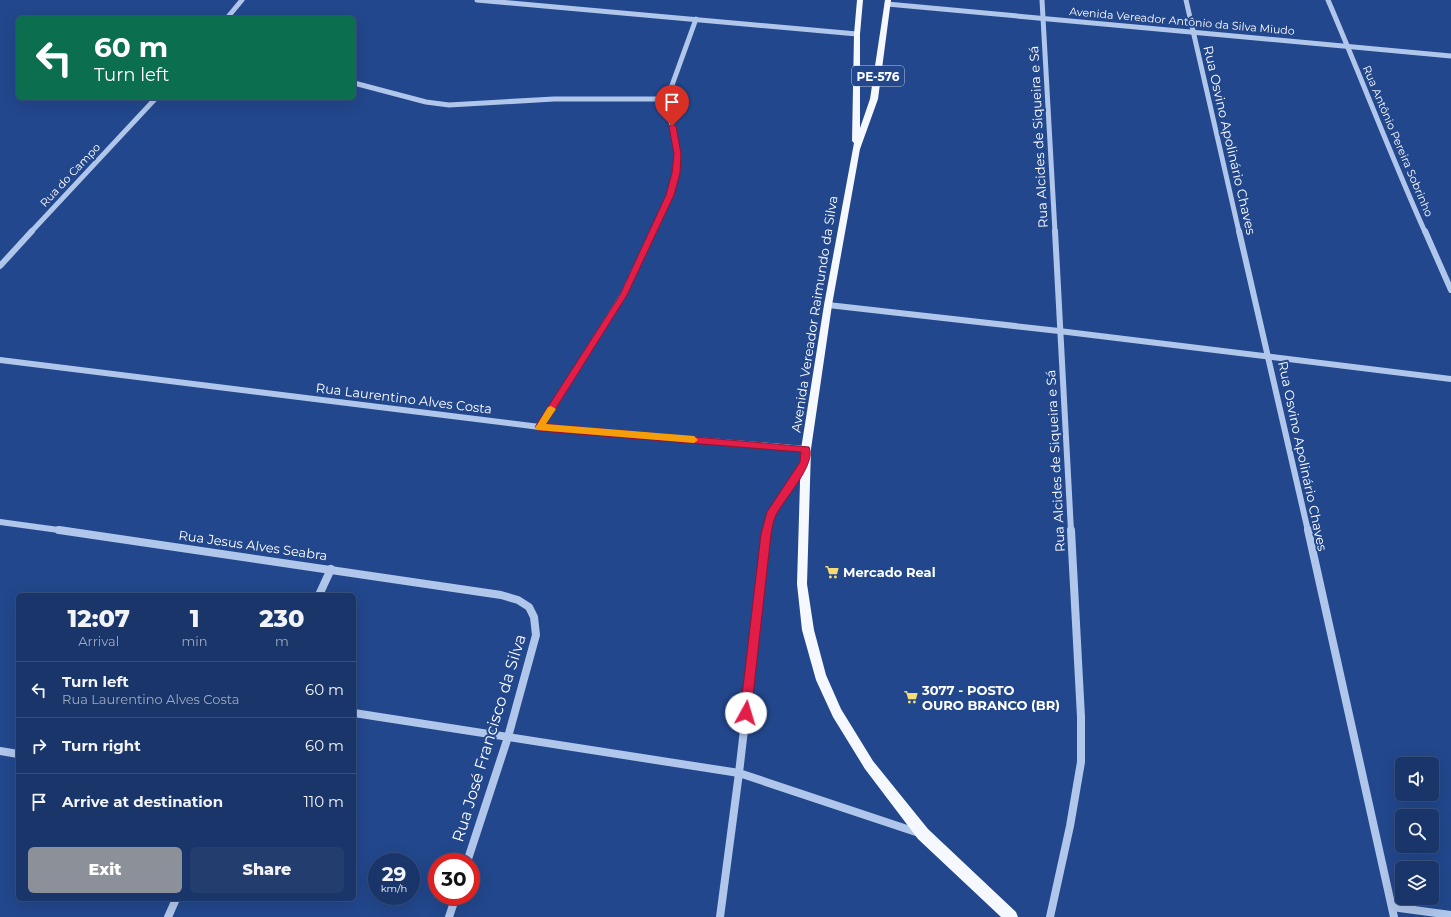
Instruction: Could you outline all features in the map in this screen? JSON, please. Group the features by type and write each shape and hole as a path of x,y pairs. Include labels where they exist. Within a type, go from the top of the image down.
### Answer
{"main road":[{"name":"Avenida Vereador Raimundo da Silva","path":"860,0 857,34 856,149 828,304 804,463 802,584 808,630 820,676 837,713 869,765 923,834 1011,917"},
{"name":"Avenida Vereador Raimundo da Silva","path":"856,149 874,100 888,2"}],"street":[{"path":"229,16 242,0"},
{"path":"477,0 857,34"},
{"name":"Rua Alcides de Siqueira e Sá","path":"1042,0 1081,717 1081,762 1070,826 1050,917"},
{"name":"Rua Osvino Apolinário Chaves","path":"1186,0 1212,119 1269,358 1393,912"},
{"name":"Rua Antônio Pereira Sobrinho","path":"1328,0 1348,46 1393,160 1451,290"},
{"name":"Avenida Vereador Antônio da Silva Miudo","path":"888,2 1451,56"},
{"path":"540,427 623,295 670,195 676,173 678,154 667,99 696,19"},
{"path":"356,84 426,102 449,105 554,99 667,99"},
{"name":"Rua do Campo","path":"0,266 154,100"},
{"path":"828,304 1451,379"},
{"name":"Rua Laurentino Alves Costa","path":"0,360 540,427 806,449"},
{"path":"720,917 739,773 766,534 771,515 804,463"},
{"name":"Rua Jesus Alves Seabra","path":"0,522 501,594"},
{"path":"320,593 331,569"},
{"name":"Rua José Francisco da Silva","path":"470,853 508,737 536,635 536,619 533,611 519,600 501,594"},
{"path":"356,713 739,773 923,834"},
{"path":"0,751 16,754"},
{"path":"168,917 175,901"},
{"path":"449,917 453,905"},
{"path":"1393,912 1451,915"}],"slow traffic":[{"path":"551,409 540,427 694,440"}],"place":[{"name":"Mercado Real","path":"832,572"},
{"name":"3077 - POSTO OURO BRANCO (BR)","path":"911,697"}],"route":[{"path":"672,126 678,154 676,173 670,195 623,295 540,427 806,449 804,463 771,515 766,534 746,713"}]}
